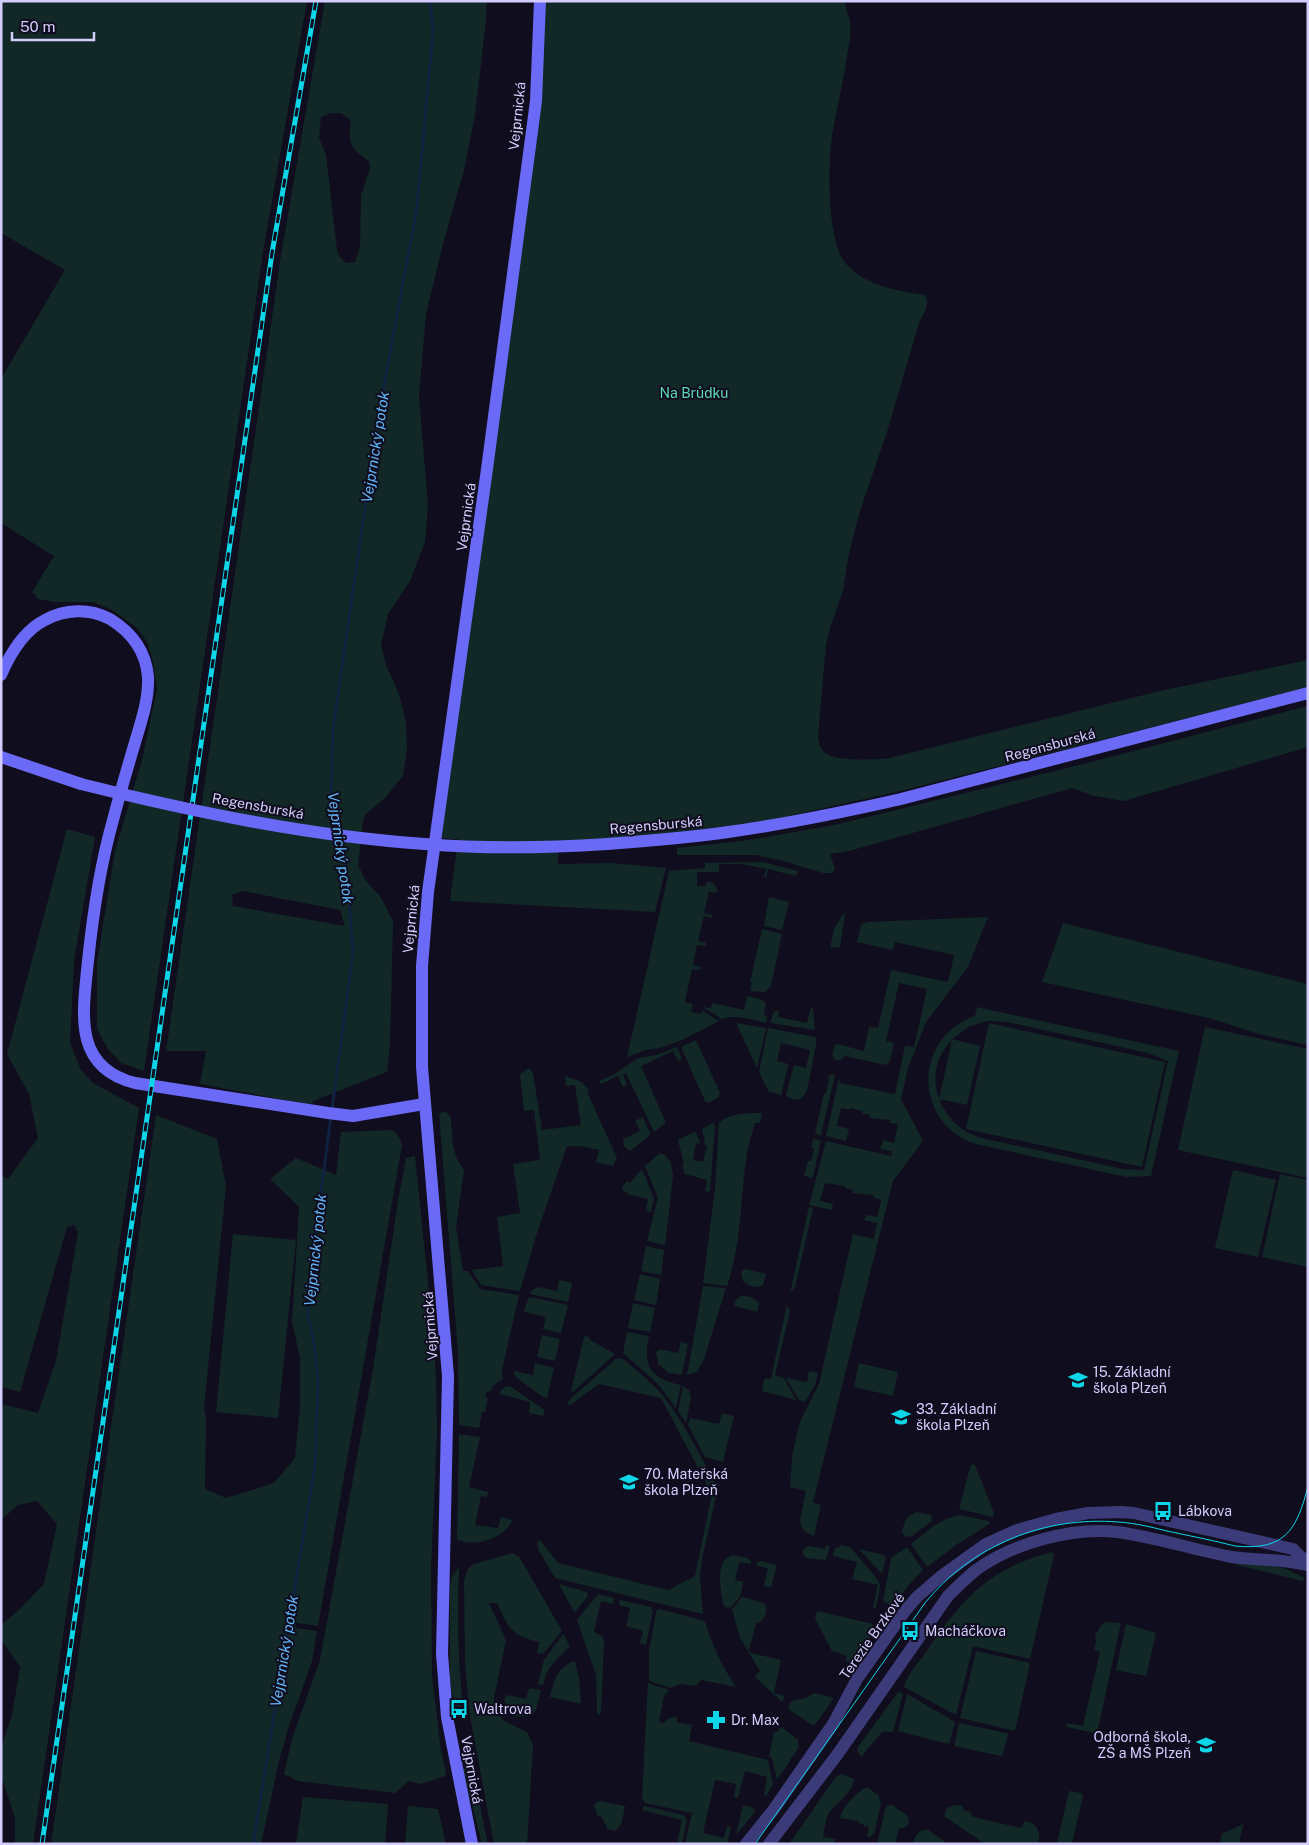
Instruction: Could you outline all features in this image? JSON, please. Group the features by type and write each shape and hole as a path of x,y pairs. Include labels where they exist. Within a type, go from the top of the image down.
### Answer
{"main road":[{"name":"Vejprnická","path":"472,1844 447,1718 442,1654 448,1376 441,1276 424,1104 421,1003 423,948 428,892 535,109 540,1"},
{"path":"1,675 19,643 30,630 38,623 64,612 92,613 105,616 117,623 129,633 139,646 145,660 148,688 145,709 112,820 100,873 91,931 83,1018 91,1052 100,1064 110,1072 129,1081 353,1116 424,1104"},
{"name":"Regensburská","path":"1,757 81,784 205,812 347,836 468,847 514,848 607,844 678,839 727,833 838,813 901,799 1308,693"}],"street":[{"name":"Terezie Brzkové","path":"746,1844 774,1809 833,1724 857,1680 905,1611 917,1597 940,1577 986,1544 1017,1530 1056,1519 1088,1513 1121,1512 1134,1513 1293,1549 1301,1557 1308,1560"},
{"path":"768,1844 837,1755 948,1596 964,1580 989,1562 1024,1546 1052,1537 1096,1531 1130,1534 1232,1557 1308,1565"}],"green space":[{"path":"1,1 307,1 263,252 144,1071 121,1063 108,1049 97,1029 97,962 115,851 142,760 157,689 152,657 147,642 137,628 112,610 93,602 55,602 38,599 32,592 54,556 1,523 1,379 65,270 1,233"},
{"path":"325,1 487,1 475,115 464,170 426,314 419,396 428,506 425,542 410,581 388,614 381,645 386,665 399,694 406,722 407,749 403,776 385,798 367,813 363,820 358,865 366,881 380,896 393,921 390,1046 387,1072 313,1101 312,1105 200,1084 206,1051 166,1051 281,255","holes":["331,113 341,113 351,121 350,140 354,148 369,161 370,168 361,195 360,247 355,262 346,263 340,257 337,250 326,155 319,137 321,117","242,891 340,910 345,926 233,906 232,895"]},
{"name":"Na Brůdku","path":"540,1 845,1 850,20 850,36 832,136 830,166 830,204 836,241 841,256 856,273 874,283 904,292 925,295 927,303 860,511 849,553 843,591 826,645 818,737 820,747 825,753 850,759 885,759 1160,691 1308,660 1308,687 913,788 767,821 653,835 559,842 558,864 612,863 666,868 655,912 450,901 458,839 436,838 536,101"},
{"path":"1308,706 1308,747 1124,801 1094,796 1072,788 849,851 830,854 835,869 832,873 823,873 759,855 677,855 677,848 749,840 839,824"},
{"path":"67,829 95,837 74,961 70,1043 81,1070 93,1083 139,1108 33,1844 15,1844 15,1818 2,1778 2,1745 12,1715 20,1667 1,1639 1,1625 19,1610 44,1584 57,1524 37,1501 18,1505 1,1520 1,1404 38,1413 56,1361 78,1232 74,1225 67,1227 20,1392 1,1387 1,1175 8,1179 38,1138 29,1094 7,1054"},
{"path":"763,862 798,871 796,876 768,869 766,878 764,877 766,869 741,864 719,864 719,872 697,872 697,886 706,886 706,882 711,883 716,886 717,893 709,892 704,913 712,915 712,918 704,916 698,941 706,943 706,946 697,945 693,965 701,967 700,970 692,969 685,1002 693,1004 691,1012 701,1014 702,1010 719,1021 684,1039 627,1057 669,871 705,868 705,863"},
{"path":"769,897 789,902 782,930 764,926"},
{"path":"843,914 845,914 840,947 830,948 834,929"},
{"path":"988,917 968,967 926,1022 908,1068 901,1099 923,1141 893,1181 813,1502 821,1505 814,1536 801,1526 800,1520 806,1491 790,1487 792,1457 800,1422 819,1384 853,1234 874,1239 877,1223 864,1220 866,1215 877,1217 881,1200 873,1197 873,1195 853,1193 853,1190 845,1188 845,1186 825,1183 820,1201 833,1204 832,1210 809,1205 826,1141 891,1156 892,1151 880,1149 883,1140 894,1143 898,1124 890,1123 890,1120 870,1118 870,1115 862,1113 862,1111 841,1108 837,1126 849,1129 846,1141 826,1136 839,1078 840,1083 895,1094 905,1046 914,1047 927,989 899,983 886,1041 894,1043 890,1061 886,1065 845,1056 841,1060 835,1060 833,1051 837,1044 864,1051 869,1027 878,1028 891,970 948,982 954,955 895,942 893,950 857,942 861,924 868,922"},
{"path":"1063,923 1308,984 1308,1045 1259,1034 1209,1018 1042,982"},
{"path":"762,929 782,934 771,986 765,992 750,991 752,982 750,982"},
{"path":"747,996 760,999 766,1003 764,1015 767,1016 766,1023 738,1017 722,1019 702,1007 711,1008 712,1003 744,1010"},
{"path":"811,1007 813,1008 815,1030 770,1023 774,1011 779,1011 778,1017 807,1023"},
{"path":"977,1007 1179,1051 1151,1176 1126,1177 980,1145 958,1136 942,1121 932,1103 928,1083 931,1062 939,1043 954,1027 975,1016","holes":["988,1021 1007,1022 1148,1053 1168,1061 1144,1170 1123,1169 982,1138 967,1132 955,1123 945,1111 940,1099 967,1105 980,1046 952,1039 970,1026","952,1040 939,1098 936,1082 937,1067 942,1053"]},
{"path":"736,1023 766,1028 757,1068"},
{"path":"989,1023 1165,1062 1142,1167 966,1129"},
{"path":"1205,1027 1308,1049 1308,1178 1178,1150"},
{"path":"768,1028 815,1037 817,1039 807,1091 802,1098 794,1100 786,1096 793,1068 795,1065 806,1068 810,1050 781,1043 777,1061 788,1064 788,1067 781,1095 769,1092 759,1072"},
{"path":"696,1040 720,1093 718,1098 708,1103 705,1101 681,1047"},
{"path":"677,1047 682,1059 678,1061 673,1051 641,1066 666,1123 655,1131 626,1073 623,1075 627,1085 623,1087 618,1076 601,1084 599,1081 613,1075 638,1058 656,1055"},
{"path":"528,1069 533,1073 542,1130 581,1125 575,1085 566,1086 565,1076 582,1082 589,1090 587,1092 617,1158 613,1166 596,1162 599,1150 580,1146 567,1146 536,1236 520,1291 481,1285 472,1270 503,1266 497,1217 520,1213 513,1164 540,1160 534,1110 524,1111 520,1074"},
{"path":"832,1074 835,1075 821,1135 815,1134 824,1093 826,1094 828,1077"},
{"path":"446,1112 451,1120 455,1152 464,1170 456,1227 463,1271 468,1271 480,1289 519,1295 502,1370 503,1379 493,1386 490,1392 487,1391 485,1397 488,1398 485,1412 482,1412 479,1428 459,1425 458,1352 439,1113"},
{"path":"762,1113 760,1123 755,1123 747,1153 738,1237 727,1286 703,1283 715,1188 719,1123 733,1115"},
{"path":"156,1115 217,1139 226,1186 204,1408 206,1418 205,1489 226,1498 274,1483 295,1458 300,1405 300,1359 292,1321 299,1207 270,1179 296,1158 336,1175 341,1132 391,1130 398,1136 402,1145 318,1626 296,1623 296,1628 317,1631 312,1661 279,1761 261,1844 51,1844"},
{"path":"643,1117 650,1133 649,1136 630,1151 624,1146 623,1139 640,1131 635,1121"},
{"path":"713,1123 715,1125 710,1192 705,1191 707,1180 685,1174 678,1140 694,1132 696,1133 700,1142 699,1144 696,1143 693,1160 703,1162 707,1146 704,1145 702,1129"},
{"path":"813,1139 821,1140 813,1178 804,1176 814,1149 811,1148"},
{"path":"660,1153 665,1155 671,1163 673,1176 665,1245 647,1241 658,1198 645,1166"},
{"path":"415,1156 436,1375 437,1431 431,1569 432,1676 441,1751 446,1771 445,1776 421,1784 409,1781 395,1793 298,1781 284,1774 292,1739 320,1660 373,1369 406,1158"},
{"path":"641,1170 654,1199 651,1212 646,1211 648,1199 630,1195 621,1189 627,1181 630,1183"},
{"path":"1233,1170 1276,1180 1258,1257 1215,1248"},
{"path":"1280,1174 1308,1180 1308,1267 1262,1257"},
{"path":"809,1207 813,1208 795,1287 790,1293"},
{"path":"233,1234 296,1240 278,1418 216,1412"},
{"path":"646,1246 664,1250 661,1275 641,1271"},
{"path":"745,1269 766,1274 763,1285 758,1287 752,1286 743,1281 741,1272"},
{"path":"640,1274 660,1279 656,1305 634,1300"},
{"path":"559,1280 572,1283 568,1302 530,1294 531,1291 538,1287 557,1291"},
{"path":"703,1286 726,1288 704,1359 697,1372 687,1375"},
{"path":"741,1296 751,1297 759,1303 757,1312 735,1306 734,1302"},
{"path":"529,1297 568,1305 561,1333 543,1329 546,1317 525,1312"},
{"path":"633,1303 655,1308 650,1332 628,1328"},
{"path":"787,1305 790,1311 775,1375 784,1378 796,1400 762,1391 764,1379 771,1378"},
{"path":"627,1332 649,1336 647,1355 651,1370 662,1379 681,1385 676,1408 658,1384 623,1353"},
{"path":"542,1335 560,1339 555,1361 537,1357"},
{"path":"586,1336 615,1354 573,1392 571,1391 584,1337"},
{"path":"681,1342 688,1344 682,1375 669,1373 658,1364 656,1352 660,1349 678,1353"},
{"path":"617,1358 623,1359 635,1369 664,1398 681,1422 718,1487 702,1559 700,1577 703,1614 555,1578 538,1549 537,1541 540,1540 558,1563 668,1590 695,1576 712,1494 661,1398 599,1384 570,1405 568,1404 569,1400"},
{"path":"535,1363 554,1368 547,1398 543,1397 514,1374 514,1371 533,1375"},
{"path":"859,1363 898,1372 893,1396 854,1387"},
{"path":"809,1371 818,1373 815,1385 805,1402 799,1400 786,1378 807,1382"},
{"path":"507,1386 545,1410 543,1416 529,1413 530,1402 499,1394"},
{"path":"683,1386 689,1390 691,1398 686,1423 678,1411"},
{"path":"722,1413 734,1416 723,1462 705,1457 688,1425 690,1418 719,1424"},
{"path":"459,1434 480,1437 469,1487 488,1492 487,1497 481,1496 475,1525 498,1528 501,1517 512,1520 503,1532 480,1542 463,1542 457,1539"},
{"path":"971,1464 975,1465 994,1513 993,1517 959,1509"},
{"path":"917,1512 931,1515 932,1521 912,1536 905,1537 902,1532 905,1522 908,1517"},
{"path":"960,1515 991,1523 956,1545 927,1567 911,1544 940,1522"},
{"path":"826,1545 830,1546 826,1560 806,1558 803,1554 803,1549 808,1546 825,1549"},
{"path":"840,1545 850,1547 878,1580 880,1585 876,1609 873,1608 878,1585 852,1579 857,1562 833,1556 835,1547 839,1548"},
{"path":"907,1547 923,1570 907,1587 894,1607 883,1601 891,1558"},
{"path":"859,1549 886,1557 882,1574"},
{"path":"1052,1552 1054,1555 1030,1659 973,1646 956,1715 904,1687 910,1673 939,1633 965,1602 979,1589 1011,1567"},
{"path":"513,1553 520,1558 562,1631 543,1654 537,1653 539,1642 522,1637 512,1630 497,1603 489,1603 506,1640 494,1698 495,1706 504,1721 527,1732 533,1745 527,1844 494,1844 470,1716 465,1665 464,1580 468,1569 474,1564"},
{"path":"733,1555 748,1558 751,1561 750,1564 739,1562 735,1580 743,1582 740,1597 730,1608 725,1607 723,1604 720,1576 723,1562"},
{"path":"757,1562 777,1565 771,1587 764,1586 768,1568 757,1566"},
{"path":"1235,1564 1272,1565 1305,1578 1303,1581"},
{"path":"459,1567 458,1636 463,1706 457,1707 451,1691 450,1679 450,1585 452,1576"},
{"path":"559,1584 587,1592 588,1596 575,1612 574,1612"},
{"path":"598,1594 614,1598 613,1604 601,1601 594,1632 602,1636 604,1641 601,1713 598,1715 596,1675 577,1620"},
{"path":"742,1597 766,1605 764,1617 756,1623 749,1651 781,1660 774,1693 784,1696 783,1701 756,1678 755,1676 760,1671 740,1638 732,1609"},
{"path":"620,1600 651,1607 653,1611 646,1645 640,1643 643,1631 626,1626 630,1608 619,1605"},
{"path":"660,1609 705,1621 718,1655 736,1687 701,1680 696,1686 680,1684 671,1688 649,1681 649,1651 656,1611"},
{"path":"817,1611 873,1624 867,1650 864,1654 859,1651 855,1658 860,1661 858,1663 845,1661 847,1656 832,1651 815,1618"},
{"path":"1106,1622 1121,1623 1098,1729 1094,1733 1067,1727 1065,1723 1083,1726 1100,1652 1094,1650 1095,1636 1101,1625"},
{"path":"1126,1624 1156,1633 1146,1676 1116,1670"},
{"path":"563,1634 570,1646 550,1667 543,1685 538,1684 544,1660"},
{"path":"976,1651 1030,1663 1015,1731 960,1718"},
{"path":"575,1661 579,1678 581,1704 550,1697 557,1675 564,1667"},
{"path":"648,1683 669,1690 664,1696 659,1722 664,1723 669,1718 677,1717 677,1722 692,1725 689,1741 768,1760 773,1784 766,1796 764,1796 767,1777 745,1771 738,1798 734,1797 736,1784 715,1780 703,1833 724,1838 727,1826 731,1827 727,1844 685,1844 692,1813 645,1803 642,1797"},
{"path":"529,1688 541,1690 536,1710 530,1716 517,1717 508,1711 504,1698 508,1695 526,1699"},
{"path":"899,1691 903,1694 893,1732 882,1732 861,1757 857,1750 858,1747"},
{"path":"814,1693 834,1698 815,1725 812,1725 788,1709 790,1703 794,1700 803,1699"},
{"path":"907,1694 955,1722 948,1744 898,1731"},
{"path":"959,1723 1008,1734 1003,1755 954,1746"},
{"path":"781,1727 798,1740 799,1747 777,1780 772,1758 769,1756 774,1732 777,1732"},
{"path":"472,1767 488,1844 482,1844 462,1768"},
{"path":"842,1774 854,1779 850,1790 827,1817 823,1837 835,1839 834,1844 789,1844 833,1781"},
{"path":"867,1787 878,1795 881,1803 874,1834 869,1837 867,1837 869,1827 863,1826 864,1824 858,1823 858,1821 840,1818 850,1801"},
{"path":"1069,1791 1081,1793 1083,1796 1072,1844 1049,1844 1057,1843"},
{"path":"303,1797 388,1804 385,1844 296,1844"},
{"path":"600,1801 625,1806 621,1824 614,1831 605,1828 607,1827 601,1816 598,1817 594,1806 595,1803"},
{"path":"743,1805 751,1807 756,1811 736,1835"},
{"path":"892,1805 908,1816 909,1824 899,1828 895,1844 877,1844 886,1806"},
{"path":"955,1805 963,1806 963,1810 970,1812 973,1817 1021,1828 1025,1821 1029,1822 1036,1826 1039,1832 1038,1844 985,1844 944,1816 947,1808"},
{"path":"408,1806 438,1809 446,1844 405,1844"},
{"path":"644,1806 683,1815 687,1820 682,1844 677,1844 682,1820 642,1810"},
{"path":"1243,1824 1239,1844 1220,1844 1222,1834"},
{"path":"927,1829 948,1844 913,1844 917,1834"}],"waterway":[{"name":"Vejprnický potok","path":"338,832 331,798 333,729 378,418 417,207 433,31 430,1"},
{"name":"Vejprnický potok","path":"332,1110 353,952 347,873 340,838"},
{"name":"Vejprnický potok","path":"253,1844 315,1465 318,1381 314,1342 308,1316 308,1289 331,1116"}],"tram line":[{"path":"755,1844 925,1603 965,1565 987,1550 1012,1538 1037,1530 1091,1521 1137,1524 1235,1546 1252,1547 1266,1545 1277,1541 1293,1526 1299,1515 1308,1486"}],"railway":[{"path":"42,1844 272,253 316,1"}],"place":[{"name":"15. Základní škola Plzeň","path":"1078,1380"},
{"name":"33. Základní škola Plzeň","path":"901,1417"},
{"name":"70. Mateřská škola Plzeň","path":"629,1482"},
{"name":"Lábkova","path":"1163,1511"},
{"name":"Macháčkova","path":"910,1631"},
{"name":"Waltrova","path":"459,1709"},
{"name":"Dr. Max","path":"716,1720"},
{"name":"Odborná škola, ZŠ a MŠ Plzeň","path":"1206,1745"}]}
